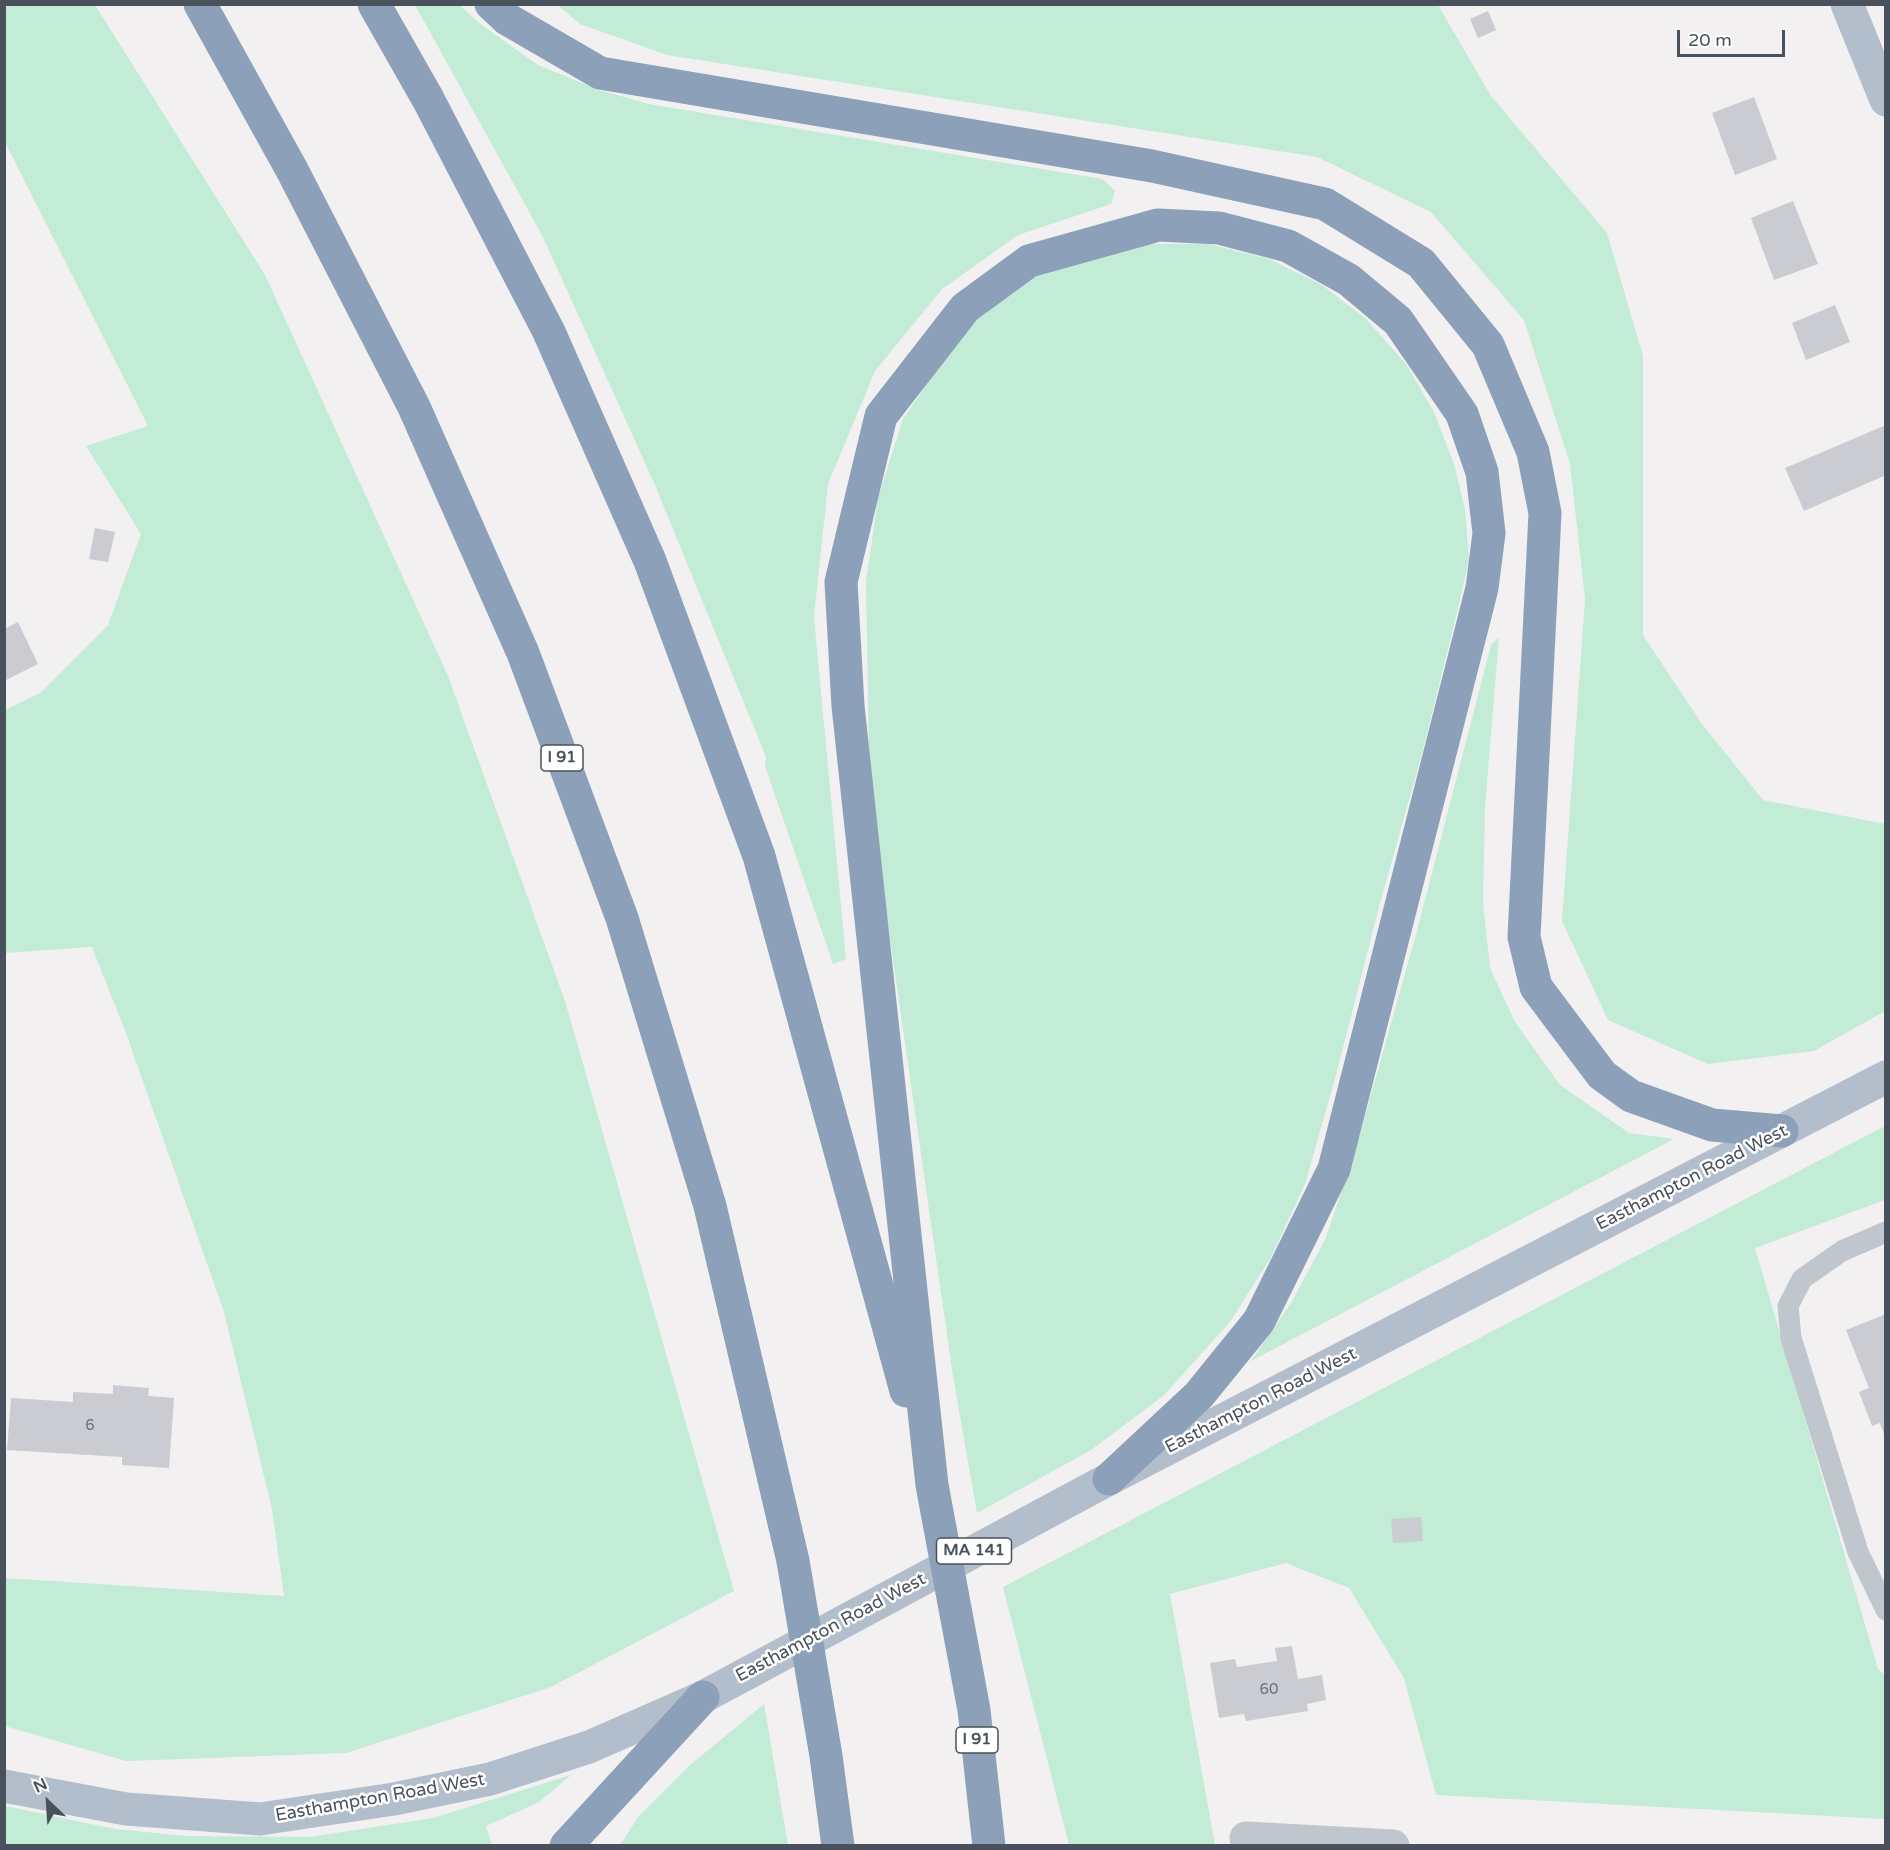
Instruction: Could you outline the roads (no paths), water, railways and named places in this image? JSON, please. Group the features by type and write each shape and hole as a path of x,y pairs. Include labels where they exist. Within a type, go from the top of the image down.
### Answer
{"highway":[{"name":"I 91","path":"200,4 292,170 414,407 523,653 622,918 710,1206 793,1562 826,1756 838,1845"},
{"name":"I 91","path":"374,4 428,99 549,332 650,561 759,856 932,1485 974,1710 989,1845"},
{"path":"491,4 507,19 600,73 1152,166 1325,204 1420,263 1488,345 1533,452 1545,513 1524,937 1536,987 1602,1075 1631,1096 1712,1125 1782,1131"},
{"path":"932,1485 848,706 842,582 881,416 965,308 1029,261 1158,225 1219,228 1288,246 1349,280 1398,321 1462,414 1482,472 1489,533 1482,588 1334,1169 1259,1321 1199,1395 1109,1479"},
{"path":"566,1845 703,1697"}],"main road":[{"path":"1847,4 1886,100"},
{"name":"Easthampton Road West","path":"4,1786 126,1809 260,1819 394,1799 490,1779 589,1747 703,1697 1109,1479 1886,1077"}],"street":[{"path":"1246,1838 1393,1845"}],"lane":[{"path":"1886,1232 1842,1251 1802,1279 1788,1306 1791,1338 1855,1540 1886,1610"}]}
